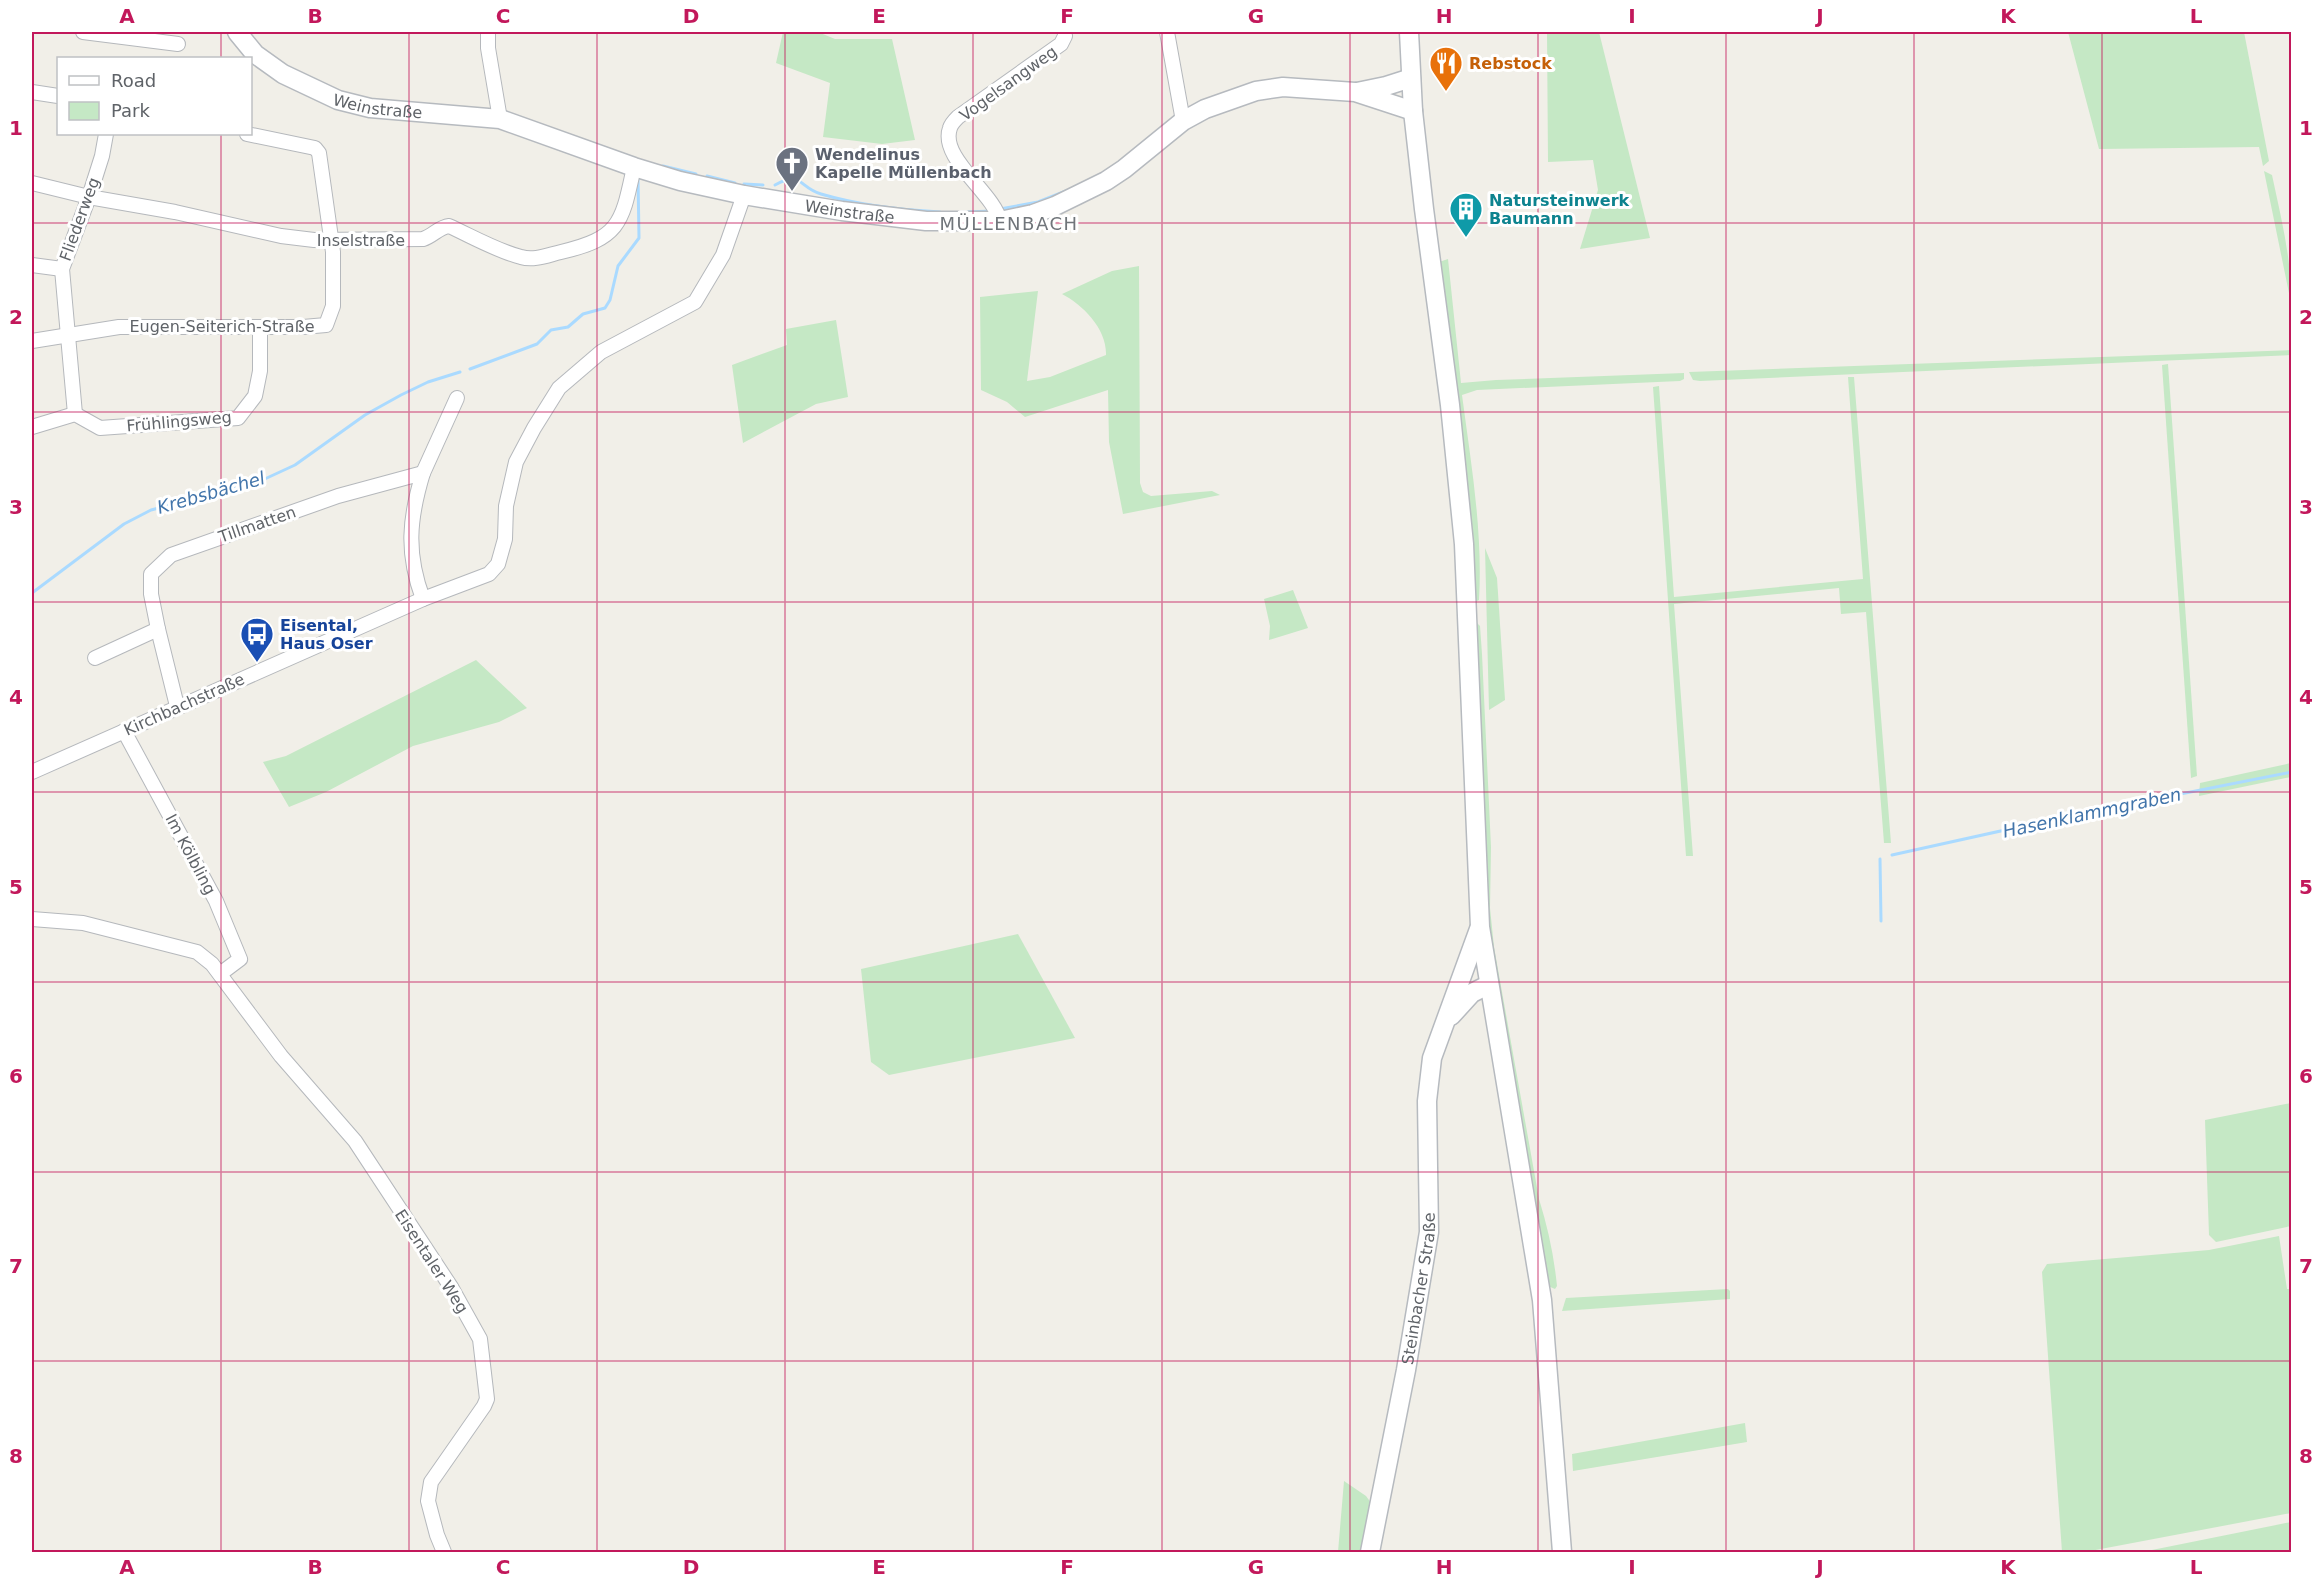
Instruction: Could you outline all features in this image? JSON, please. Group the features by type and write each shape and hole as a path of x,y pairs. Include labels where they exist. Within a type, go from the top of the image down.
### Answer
{"street":[{"path":"83,32 178,44"},
{"name":"Weinstraße","path":"237,32 255,54 282,74 338,100 370,108 500,119 680,181 744,195 907,220 1033,214 1106,181 1183,121 1213,105 1256,91 1283,87 1355,92 1413,111"},
{"path":"488,32 488,48 500,119"},
{"path":"1167,32 1183,121"},
{"path":"1409,32 1413,111 1457,467 1467,610 1480,927 1488,985 1531,1222 1542,1300 1563,1552"},
{"name":"Vogelsangweg","path":"998,214 954,154 949,142 949,129 958,117 1061,44 1065,36"},
{"name":"Weinstraße","path":"1355,92 1412,78"},
{"path":"32,92 57,96"},
{"name":"Fliederweg","path":"75,414 62,269 89,197 102,156 106,135"},
{"path":"252,135 315,148 319,153 332,239"},
{"name":"Inselstraße","path":"32,183 89,197 175,212 281,236 314,240 423,239 430,237 443,226 449,226 521,258 535,258 585,247 598,241 610,231 624,211 634,167"},
{"name":"Kirchbachstraße","path":"32,772 423,599 489,574 498,564 505,539 506,506 516,462 559,388 601,352 695,302 723,255 744,195"},
{"name":"Eugen-Seiterich-Straße","path":"32,341 119,327 260,328 326,325 333,306 332,239"},
{"path":"32,265 62,269"},
{"name":"Frühlingsweg","path":"75,414 100,428 238,418 255,396 260,370 260,328"},
{"path":"423,599 415,578 411,537 413,506 423,473 457,398"},
{"path":"32,427 75,414"},
{"name":"Tillmatten","path":"177,706 151,594 152,574 171,555 338,496 423,473"},
{"path":"95,658 158,629"},
{"name":"Im Kölbling","path":"124,731 216,901 240,959 220,974"},
{"name":"Eisentaler Weg","path":"32,919 83,923 196,952 206,957 306,1086 355,1141 451,1287 480,1339 487,1399 431,1482 428,1501 444,1552"},
{"name":"Steinbacher Straße","path":"1370,1552 1407,1370 1429,1232 1427,1101 1432,1058 1480,927"},
{"name":"Steinbacher Straße","path":"1446,1022 1472,993 1488,985"}],"green space":[{"path":"783,32 818,32 835,39 892,39 915,140 882,144 823,137 830,83 776,63"},
{"path":"1547,32 1599,32 1650,238 1580,249 1598,190 1593,160 1548,162"},
{"path":"2068,32 2244,32 2269,161 2263,166 2259,147 2099,149"},
{"path":"2264,171 2272,175 2282,223 2290,271 2291,303"},
{"path":"1448,259 1461,383 1684,373 1684,379 1680,381 1477,390 1462,395 1478,523 1480,574 1479,600 1477,601 1474,601 1439,262"},
{"path":"1139,266 1140,483 1143,492 1151,496 1212,491 1220,495 1123,514 1109,442 1108,390 1025,417 1007,402 981,390 980,297 1038,291 1027,381 1050,377 1106,355 1098,327 1085,311 1062,294 1112,271"},
{"path":"836,320 848,397 816,404 743,443 732,365 787,345 786,329"},
{"path":"2292,350 2291,355 1700,381 1693,380 1689,372"},
{"path":"2168,364 2197,776 2191,778 2162,365"},
{"path":"1848,377 1854,377 1891,843 1884,843 1866,612 1841,614 1839,588 1674,604 1693,856 1686,856 1653,387 1659,386 1674,597 1863,579"},
{"path":"1485,548 1497,578 1505,700 1489,710"},
{"path":"1293,590 1308,628 1269,640 1270,626 1264,599"},
{"path":"1476,622 1480,626 1482,654 1491,847 1490,908 1494,947 1539,1199 1552,1253 1557,1286 1555,1289 1548,1286 1487,940"},
{"path":"476,660 527,708 499,722 413,746 326,792 289,807 263,762 286,756"},
{"path":"2291,763 2291,777 2199,796 2200,783"},
{"path":"1018,934 1075,1038 889,1075 871,1062 861,969"},
{"path":"2291,1103 2291,1226 2216,1242 2209,1235 2205,1120"},
{"path":"2279,1236 2287,1289 2292,1289 2291,1513 2085,1552 2062,1552 2042,1272 2047,1264 2209,1250"},
{"path":"1728,1289 1730,1299 1562,1311 1566,1298"},
{"path":"1745,1423 1747,1442 1573,1471 1572,1454"},
{"path":"1344,1481 1366,1496 1374,1507 1365,1552 1338,1552"},
{"path":"2291,1522 2291,1552 2142,1552"}],"waterway":[{"name":"Krebsbächel","path":"663,166 696,174"},
{"name":"Krebsbächel","path":"707,176 735,183"},
{"name":"Krebsbächel","path":"470,369 537,344 551,330 568,327 583,314 605,308 610,300 618,266 639,238 638,178"},
{"name":"Krebsbächel","path":"775,185 795,179 821,194 850,201 940,212"},
{"name":"Krebsbächel","path":"744,184 763,185"},
{"name":"Krebsbächel","path":"1000,209 1038,202 1066,191"},
{"name":"Krebsbächel","path":"968,212 991,211"},
{"name":"Krebsbächel","path":"32,593 124,524 151,510 256,483 295,465 365,415 401,395 428,382 460,372"},
{"name":"Hasenklammgraben","path":"1892,855 2064,817 2292,772"},
{"name":"Hasenklammgraben","path":"1880,859 1881,921"}],"place":[{"name":"Rebstock","path":"1446,92"},
{"name":"Wendelinus Kapelle Müllenbach","path":"792,192"},
{"name":"Natursteinwerk Baumann","path":"1466,238"},
{"name":"Eisental, Haus Oser","path":"257,663"}],"district":[{"name":"MÜLLENBACH","path":"1009,224"}]}
